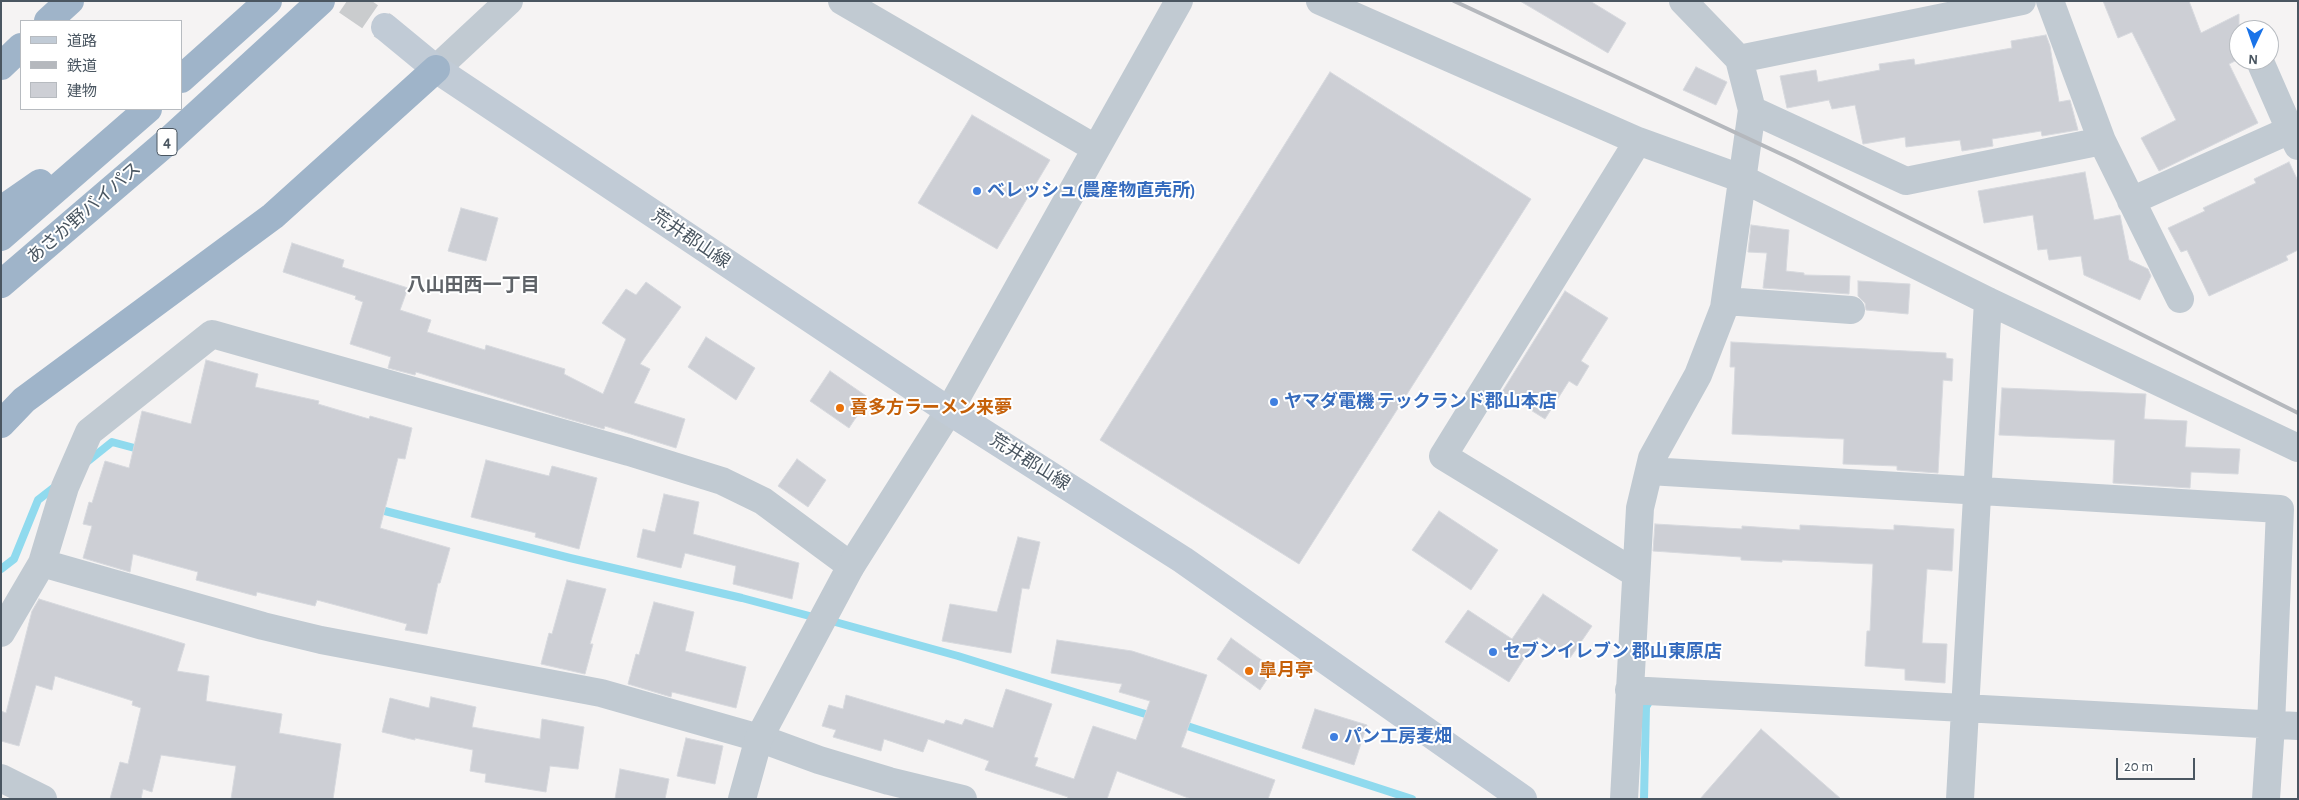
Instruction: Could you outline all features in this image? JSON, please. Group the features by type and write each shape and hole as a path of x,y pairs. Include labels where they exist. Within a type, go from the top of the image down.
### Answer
{"highway":[{"path":"49,20 70,1"},
{"path":"182,78 268,1"},
{"name":"あさか野バイパス","path":"4,283 167,142 321,1"},
{"path":"1,66 20,48"},
{"path":"1,424 24,400 273,216 436,69"},
{"path":"1,210 145,112"},
{"name":"あさか野バイパス","path":"1,237 145,112"}],"main road":[{"name":"荒井郡山線","path":"385,27 436,69 948,411 1183,560 1524,799"}],"street":[{"path":"436,69 509,1"},
{"path":"842,1 1095,148"},
{"path":"742,799 759,738 851,566 948,411 1179,1"},
{"path":"1320,1 1638,141 1744,179 1988,300 2298,448"},
{"path":"1624,799 1640,508 1652,458 1704,360 1718,329 1725,301 1744,179 1752,110 1739,59 1683,1"},
{"path":"1739,59 2022,1"},
{"path":"2050,1 2102,141 2180,299"},
{"path":"2131,201 2294,138 2264,70"},
{"path":"1752,110 1906,181 2102,141"},
{"path":"1635,573 1443,456 1638,141"},
{"path":"1960,799 1988,300"},
{"path":"1725,301 1851,310"},
{"path":"1,633 42,563 65,487 89,432 212,334 629,452 722,481 763,501 851,566"},
{"path":"1649,471 2280,509 2285,725 2266,799"},
{"path":"42,563 263,626 321,640 601,693 759,738 819,760 925,794 963,799"},
{"path":"1630,690 2285,725"},
{"path":"1,778 43,799"}],"building":[{"path":"1520,1 1590,1 1626,23 1608,53"},
{"path":"2103,1 2189,1 2201,33 2239,14 2239,20 2229,20 2229,70 2232,70 2258,123 2159,171 2141,138 2176,120 2132,32 2118,38"},
{"path":"2046,35 2050,46 2059,102 2070,100 2078,130 2042,136 2041,131 1992,139 1993,146 1962,151 1960,140 1906,147 1905,137 1863,144 1855,105 1832,109 1829,100 1787,108 1780,76 1816,70 1818,82 1880,70 1879,64 1914,59 1915,65 2012,48 2011,41"},
{"path":"1696,67 1727,82 1716,105 1683,90"},
{"path":"1330,72 1531,199 1299,564 1100,440"},
{"path":"972,115 1050,160 997,249 918,203"},
{"path":"2289,162 2298,181 2298,250 2286,256 2288,260 2209,296 2187,250 2181,252 2168,228 2205,211 2203,208 2256,183 2254,179"},
{"path":"2085,172 2094,220 2120,215 2129,260 2148,269 2151,276 2140,300 2084,275 2081,256 2049,260 2047,249 2038,250 2033,215 1984,223 1978,191"},
{"path":"461,208 498,218 486,261 448,251"},
{"path":"1751,225 1789,230 1786,271 1804,273 1804,275 1850,276 1849,294 1763,288 1767,253 1748,252"},
{"path":"292,243 344,260 342,267 408,288 400,310 431,320 427,332 485,350 486,345 565,369 564,374 603,394 626,339 602,323 626,289 636,295 646,282 681,307 640,364 650,369 634,403 685,419 676,448 605,426 604,429 565,418 416,372 415,375 388,368 391,357 350,344 363,302 355,299 356,296 283,272"},
{"path":"1858,281 1910,284 1908,314 1866,310 1865,303 1858,296"},
{"path":"1565,291 1608,318 1581,361 1589,366 1577,386 1569,381 1545,419 1502,392"},
{"path":"706,337 755,368 736,400 688,367"},
{"path":"1731,342 1946,353 1946,358 1953,359 1952,381 1943,380 1938,473 1897,470 1897,466 1843,464 1844,439 1732,434 1735,367 1730,367"},
{"path":"206,360 258,374 255,387 319,401 318,404 369,419 370,416 412,428 405,459 398,458 380,528 450,548 440,583 438,583 427,634 405,630 407,624 317,600 315,606 257,592 256,596 196,580 198,572 133,554 130,572 83,558 92,526 83,524 89,502 92,503 105,461 129,468 142,411 191,424"},
{"path":"830,371 869,398 849,428 810,401"},
{"path":"2002,388 2146,394 2144,419 2187,421 2185,447 2240,449 2238,474 2191,472 2190,488 2113,483 2115,440 1999,435"},
{"path":"797,459 826,480 808,507 778,486"},
{"path":"486,460 549,476 552,466 597,478 579,549 535,537 536,533 471,517"},
{"path":"664,494 699,502 693,534 799,563 792,599 733,584 736,566 685,553 681,568 637,557 643,529 655,532"},
{"path":"1439,511 1498,550 1471,590 1412,550"},
{"path":"1655,524 1742,529 1742,526 1800,530 1800,525 1894,530 1894,525 1954,529 1952,571 1927,569 1922,643 1947,644 1945,683 1905,680 1905,669 1865,666 1867,631 1870,631 1873,564 1741,560 1741,557 1653,551"},
{"path":"1018,537 1040,542 1029,589 1022,588 1011,653 942,641 950,604 997,612"},
{"path":"567,580 606,589 590,644 593,644 585,674 541,664 549,633 552,634"},
{"path":"1543,594 1592,626 1570,658 1538,637 1509,682 1445,642 1468,610 1512,639"},
{"path":"39,599 185,644 177,671 209,676 206,701 282,714 279,733 341,744 333,799 231,799 236,766 161,755 152,792 143,789 141,799 110,799 120,762 128,764 141,708 132,705 133,701 55,676 52,690 36,685 19,746 1,741 1,711 6,713 32,611"},
{"path":"654,602 694,612 685,651 746,667 736,708 672,692 671,697 628,684 636,654 639,655"},
{"path":"1231,638 1274,669 1260,690 1217,659"},
{"path":"1057,640 1132,651 1207,675 1181,747 1275,780 1268,799 1191,799 1117,771 1107,799 1067,799 1068,797 985,770 989,761 928,739 923,752 884,739 881,751 833,737 836,730 822,726 829,705 843,709 846,695 944,724 946,720 962,725 965,719 993,728 1006,689 1052,704 1034,757 1038,758 1035,766 1074,779 1093,726 1136,740 1150,701 1119,692 1122,684 1051,673"},
{"path":"431,697 476,707 472,727 540,739 542,719 584,727 578,769 550,766 546,792 485,782 486,774 470,771 473,750 382,732 390,698 429,708"},
{"name":"パン工房麦畑","path":"1315,709 1367,725 1354,765 1302,748"},
{"path":"1761,729 1841,799 1700,799"},
{"path":"686,738 723,746 715,784 677,776"},
{"path":"620,769 669,779 665,799 615,799"}],"waterway":[{"path":"87,462 112,442 142,450"},
{"path":"1,569 14,559 38,500 56,486"},
{"path":"377,509 817,618"},
{"path":"828,620 958,656 1155,717"},
{"path":"1644,799 1646,707 1652,697"},
{"path":"1181,724 1412,799"}],"tunnel":[{"path":"347,1 385,27"}],"railway":[{"path":"1454,1 1794,160 2298,413"}],"place":[{"name":"ベレッシュ(農産物直売所)","path":"977,191"},
{"name":"ヤマダ電機 テックランド郡山本店","path":"1274,402"},
{"name":"喜多方ラーメン来夢","path":"840,408"},
{"name":"セブンイレブン 郡山東原店","path":"1493,652"},
{"name":"皐月亭","path":"1249,671"},
{"name":"パン工房麦畑","path":"1334,737"}],"district":[{"name":"八山田西一丁目","path":"473,285"}]}
